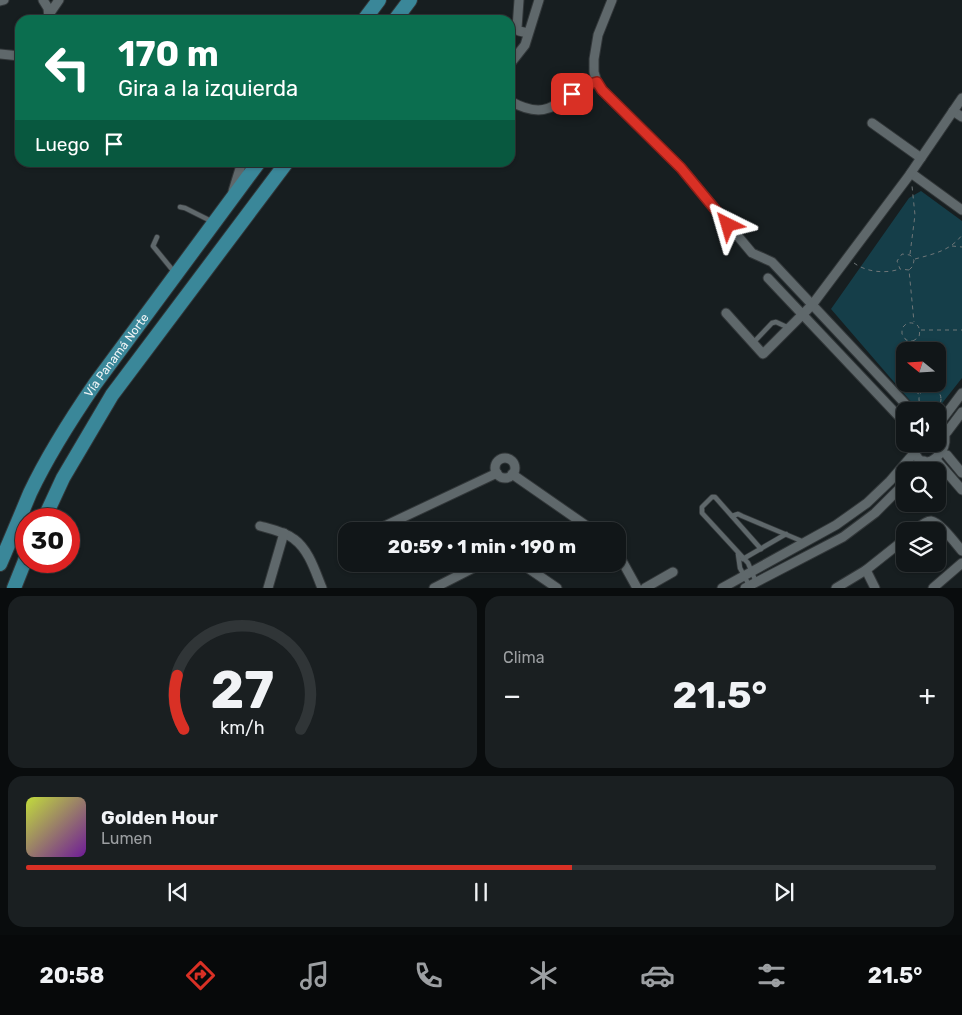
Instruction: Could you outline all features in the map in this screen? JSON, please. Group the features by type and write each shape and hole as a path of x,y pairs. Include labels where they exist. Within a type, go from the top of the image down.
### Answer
{"main road":[{"path":"368,15 379,0"},
{"path":"399,15 410,0"},
{"name":"Vía Panamá Norte","path":"0,564 31,492 74,415 94,384 254,167"},
{"name":"Vía Panamá Norte","path":"49,508 63,478 112,395 283,167"},
{"path":"14,588 20,573"}],"street":[{"path":"0,1 4,0"},
{"path":"43,0 48,8 48,15"},
{"path":"50,15 59,0"},
{"path":"519,0 517,28 528,33"},
{"path":"515,58 525,46 539,0"},
{"path":"612,0 598,35 594,59 594,72 602,90 681,168 752,253 772,262 904,402"},
{"path":"0,54 15,56"},
{"path":"515,103 537,111 547,110 583,86 597,82"},
{"path":"726,313 763,354 812,305 910,175 962,98"},
{"path":"953,110 962,117"},
{"path":"872,123 921,158"},
{"path":"228,204 240,167"},
{"path":"910,175 962,210"},
{"path":"768,278 896,413"},
{"path":"946,414 962,393"},
{"path":"917,452 924,461 937,461 947,455 951,443 947,432 962,412"},
{"path":"722,588 836,525 867,503 890,481 911,452"},
{"path":"947,455 962,473"},
{"path":"505,458 513,462 514,470 510,476 503,477 497,473 495,469 498,461 505,458"},
{"path":"937,461 962,490"},
{"path":"393,522 497,473"},
{"path":"512,474 581,522"},
{"path":"750,585 844,537 875,513 896,492"},
{"path":"260,526 284,533 294,539 304,550 322,588"},
{"path":"946,532 962,551"},
{"path":"268,588 284,533"},
{"path":"836,588 866,570 896,546"},
{"path":"937,586 962,562"},
{"path":"626,568 637,588"},
{"path":"866,570 875,588"},
{"path":"434,588 465,572"},
{"path":"534,572 557,588"},
{"path":"645,588 674,572"}],"lane":[{"path":"180,208 184,208 214,223"},
{"path":"157,237 153,246 176,274"},
{"path":"753,343 772,323 776,322 790,328"},
{"path":"750,585 747,573 748,563 738,554 701,510 712,497 715,497 762,549"},
{"path":"732,516 738,514 804,542"},
{"path":"744,560 786,534"},
{"path":"738,554 740,568 747,573 750,585"}],"path":[{"path":"910,175 915,215 910,255"},
{"path":"914,260 942,252 952,246 962,235"},
{"path":"952,246 962,247"},
{"path":"848,258 860,268 889,273 900,269 909,270 914,266 914,260 910,255 902,254 897,261 900,269"},
{"path":"909,270 914,322 921,330 919,337 913,341 906,340 902,334 902,328 907,323 914,322"},
{"path":"921,330 962,330"},
{"path":"917,392 921,406 926,410 937,408 940,403 938,392 934,389 923,391 919,396"}],"shaded area":[{"path":"921,191 962,221 962,378 943,402 911,402 903,392 946,392 946,342 896,342 896,384 831,309 909,198"}],"route":[{"path":"572,94 583,86 597,82 602,90 681,168 728,225"}]}
